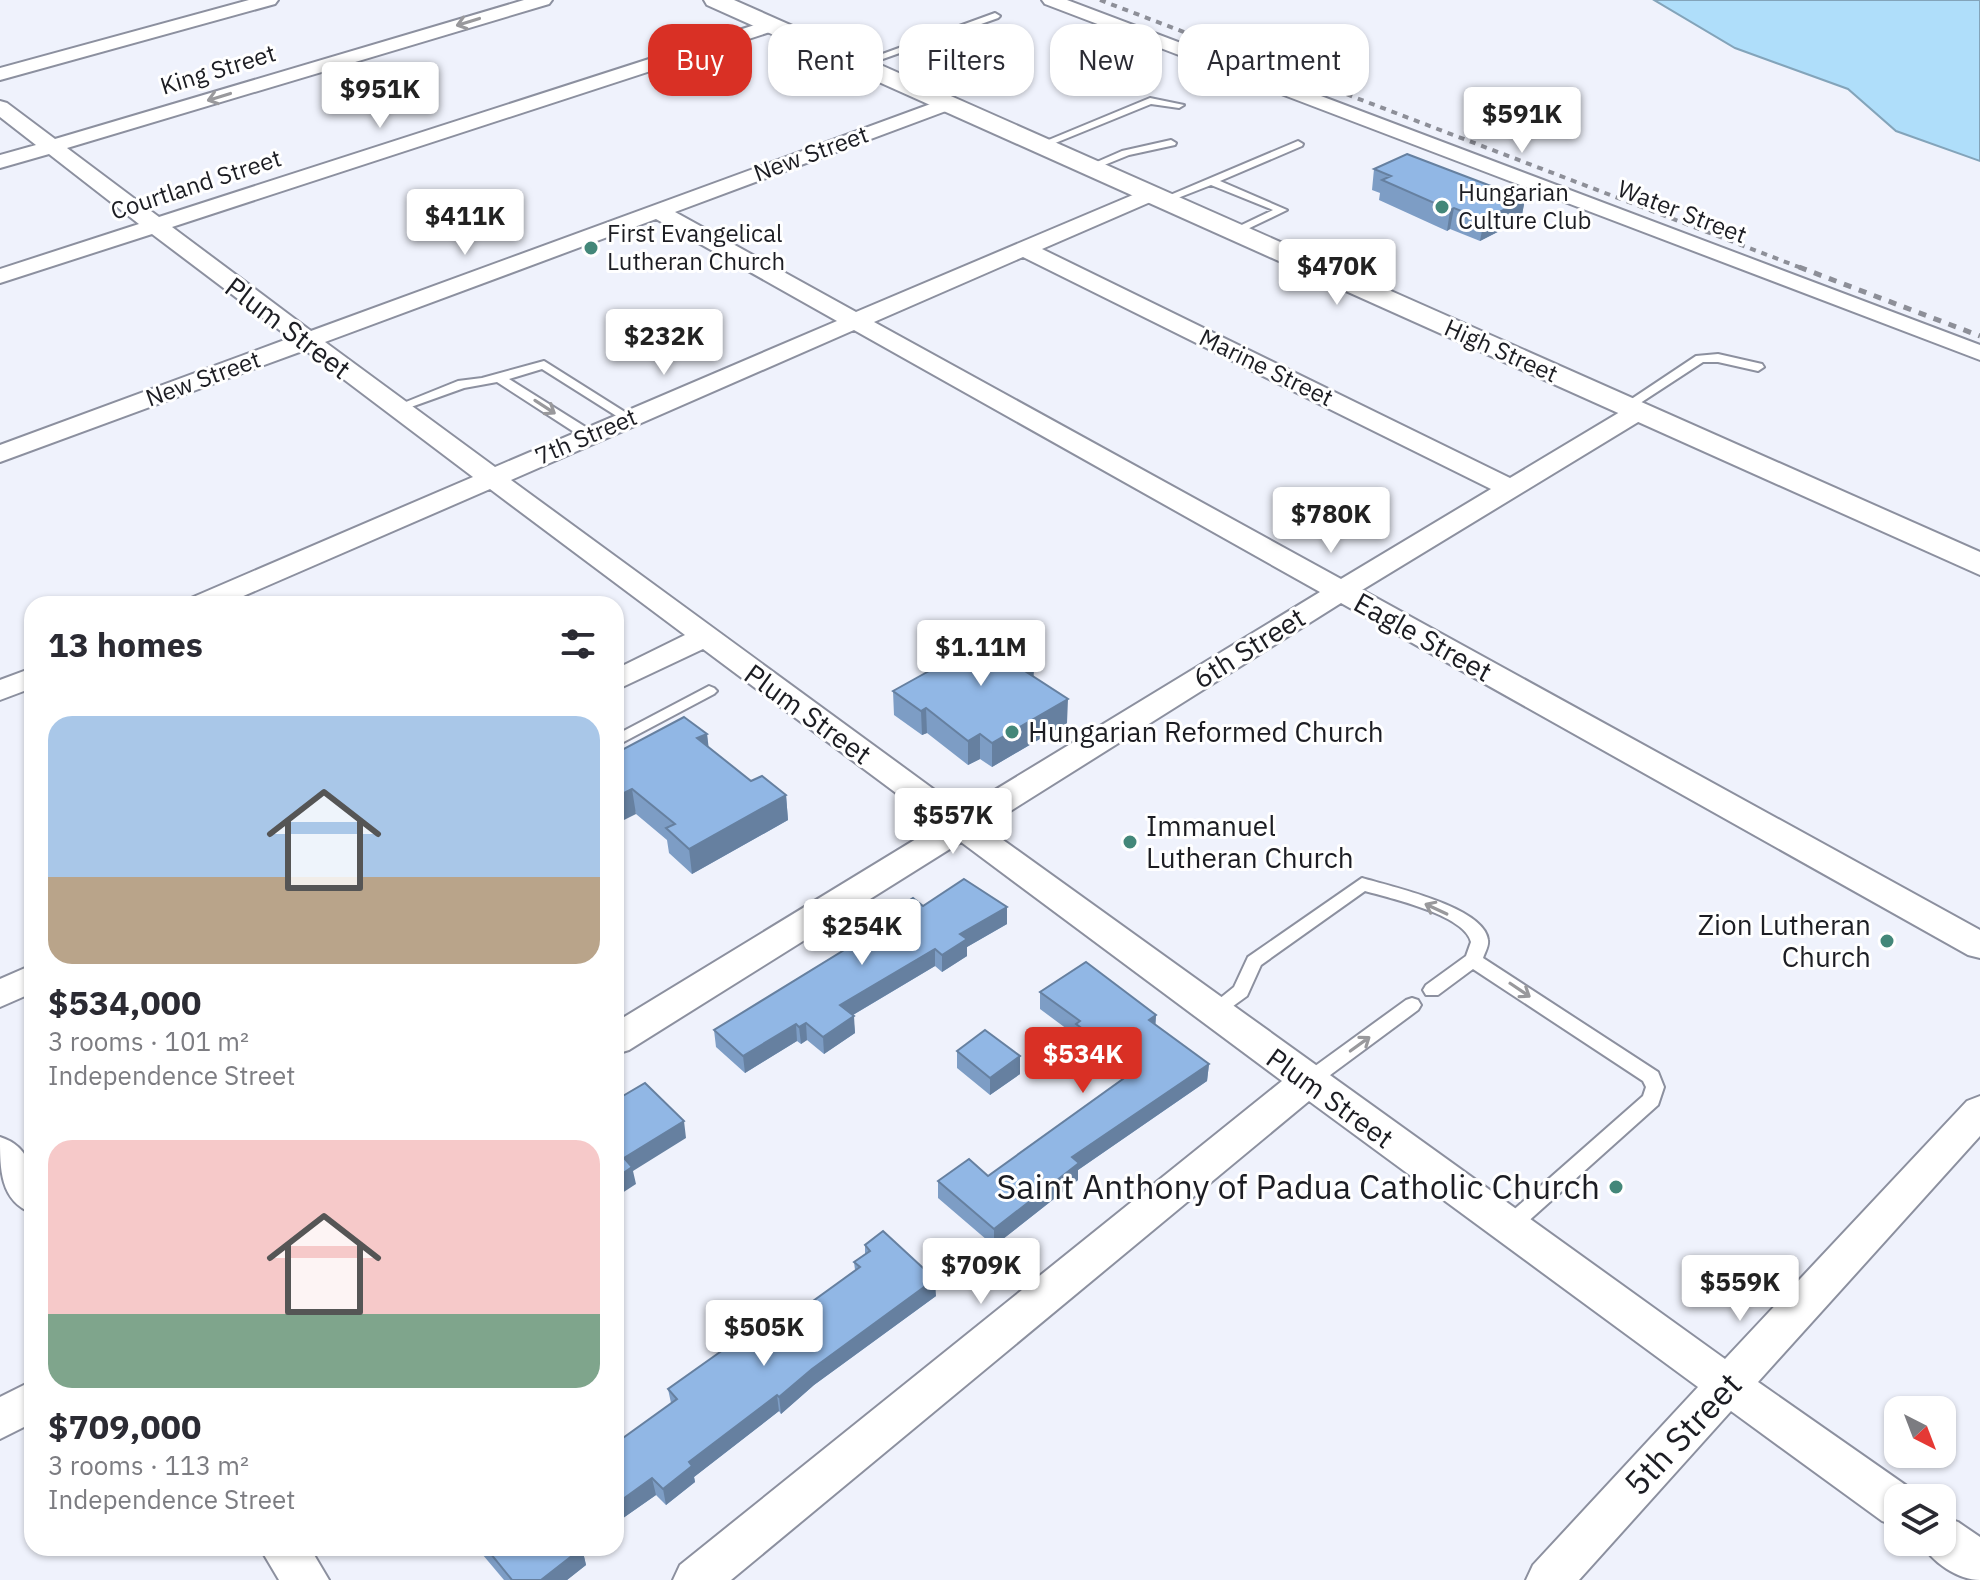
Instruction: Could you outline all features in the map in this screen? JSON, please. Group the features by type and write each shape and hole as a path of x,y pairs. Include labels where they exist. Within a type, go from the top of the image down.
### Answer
{"street":[{"path":"0,74 269,0"},
{"name":"King Street","path":"0,162 543,0"},
{"name":"High Street","path":"715,0 771,24"},
{"name":"Water Street","path":"1051,0 1980,353"},
{"name":"Courtland Street","path":"0,276 768,27"},
{"name":"High Street","path":"883,75 1980,565"},
{"name":"New Street","path":"0,454 947,104"},
{"name":"Plum Street","path":"0,107 305,341 703,637 1307,1082 1884,1496"},
{"name":"7th Street","path":"219,596 1023,248 1154,198"},
{"name":"Eagle Street","path":"657,211 1980,946"},
{"name":"Marine Street","path":"1023,248 1510,488"},
{"name":"6th Street","path":"624,1035 1633,409"},
{"path":"624,677 703,637"},
{"path":"0,691 24,680"},
{"path":"0,994 24,982"},
{"path":"696,1580 1307,1082"},
{"name":"5th Street","path":"1549,1580 1980,1111"},
{"path":"0,1152 24,1186"},
{"path":"0,1420 24,1405"},
{"path":"1956,1547 1980,1564"},
{"path":"289,1556 306,1580"}],"lane":[{"path":"883,56 995,16"},
{"path":"1039,146 1150,101 1179,105"},
{"path":"1088,168 1126,153 1171,143"},
{"path":"1154,198 1211,181 1298,144"},
{"path":"1211,181 1282,210 1233,232"},
{"path":"1633,409 1700,359 1718,358 1758,367"},
{"path":"397,408 462,384 500,378 544,365 630,419"},
{"path":"500,378 590,436"},
{"path":"624,737 709,691"},
{"path":"1212,1012 1241,991 1254,961 1362,884 1419,901 1467,923 1479,935 1480,946 1473,960 1432,990"},
{"path":"1473,960 1651,1077 1655,1087 1651,1100 1508,1227"},
{"path":"1307,1082 1412,1005"}],"water":[{"path":"1654,0 1980,0 1980,161 1896,131 1848,89 1735,48"}],"building":[{"path":"1407,154 1525,199 1484,220 1454,208 1450,210 1382,180 1391,176 1374,169"},
{"path":"970,625 1034,666 1025,671 1068,699 992,743 980,734 968,741 926,708 921,711 893,691 956,656 937,643"},
{"path":"684,717 707,734 697,738 751,781 762,776 786,795 689,849 666,828 675,824 632,789 624,793 624,749"},
{"path":"964,879 1007,907 960,934 967,939 942,955 935,949 840,1005 854,1016 823,1037 806,1023 799,1027 796,1024 743,1056 714,1030 893,920 887,915 913,898 923,906"},
{"path":"1086,962 1156,1015 1149,1020 1209,1064 1072,1157 1079,1163 994,1229 938,1181 969,1159 988,1176 1127,1076 1124,1074 1135,1067 1076,1024 1080,1021 1040,992"},
{"path":"985,1030 1020,1056 990,1078 957,1051"},
{"path":"645,1083 684,1121 624,1158 624,1095"},
{"path":"624,1158 632,1167 624,1172"},
{"path":"883,1231 935,1279 689,1462 692,1466 663,1489 652,1478 624,1498 624,1437 677,1399 668,1389 744,1335 751,1343 777,1327 860,1267 854,1262 870,1251 865,1245"},
{"path":"492,1556 572,1556 541,1580 512,1580"}],"railway":[{"path":"1100,0 1804,269"},
{"path":"1799,267 1980,336"}],"place":[{"name":"Hungarian Culture Club","path":"1442,207"},
{"name":"First Evangelical Lutheran Church","path":"591,248"},
{"name":"Hungarian Reformed Church","path":"1012,732"},
{"name":"Immanuel Lutheran Church","path":"1130,842"},
{"name":"Zion Lutheran Church","path":"1887,941"},
{"name":"Saint Anthony of Padua Catholic Church","path":"1616,1187"}]}
